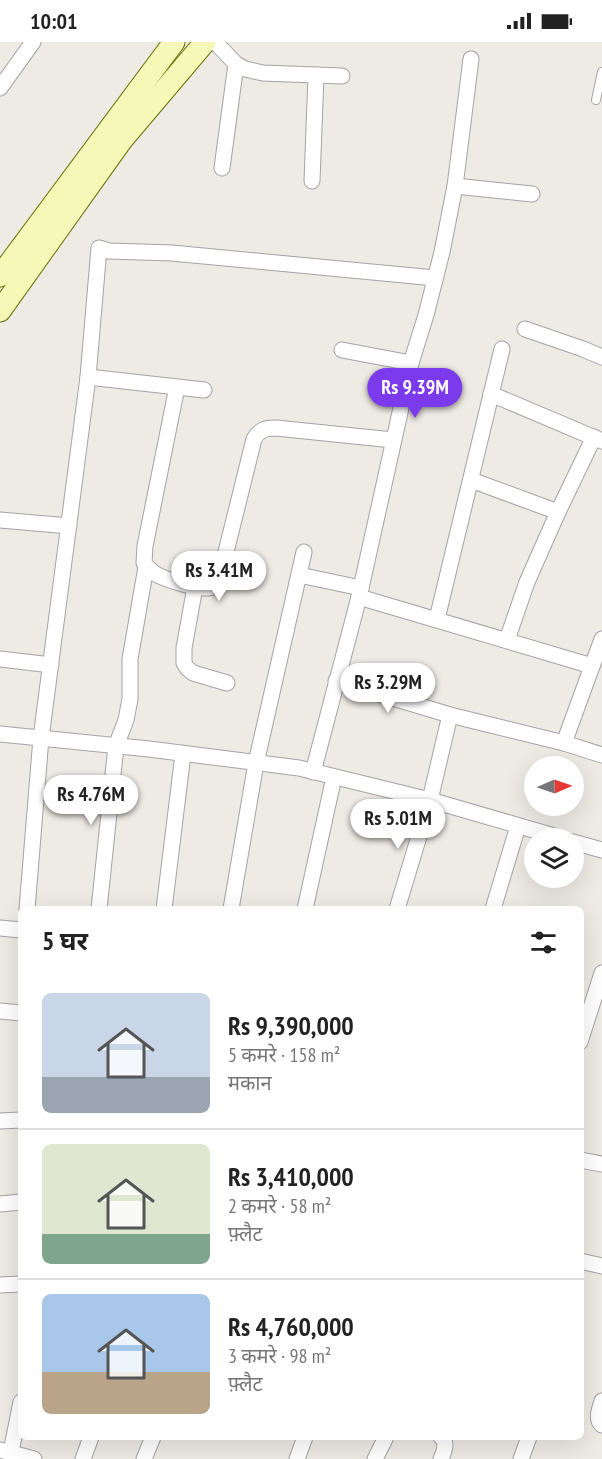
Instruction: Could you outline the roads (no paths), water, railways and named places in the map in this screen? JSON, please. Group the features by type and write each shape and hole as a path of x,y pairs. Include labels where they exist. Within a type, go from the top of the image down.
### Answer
{"main road":[{"path":"0,311 4,285 174,42"},
{"path":"4,285 205,42"}],"street":[{"path":"0,88 33,42"},
{"path":"215,42 244,69 263,73 342,76"},
{"path":"313,772 360,592 411,363 435,278 455,186 471,59"},
{"path":"222,168 236,64"},
{"path":"312,182 316,75"},
{"path":"455,186 532,194"},
{"path":"27,906 41,738 88,377 99,248 109,251 172,253 435,278"},
{"path":"525,329 602,357"},
{"path":"437,619 502,349"},
{"path":"342,350 411,363"},
{"path":"88,377 204,390"},
{"path":"177,387 145,546 144,563 161,577 195,587 208,589 220,576 254,439 259,432 266,428 276,428 393,440"},
{"path":"492,394 598,439 558,512 527,582 507,640"},
{"path":"471,480 558,512"},
{"path":"0,520 69,526"},
{"path":"232,906 256,763 304,552"},
{"path":"99,906 116,746 126,720 130,699 130,659 147,567"},
{"path":"299,575 360,592 437,619 592,666"},
{"path":"195,587 184,648 184,663 193,673 227,683"},
{"path":"564,743 602,639"},
{"path":"0,659 51,665"},
{"path":"336,681 450,715 564,743 602,755"},
{"path":"397,906 430,800 450,715"},
{"path":"0,734 299,768 430,800 525,828"},
{"path":"164,906 183,754"},
{"path":"306,906 334,777"},
{"path":"494,906 518,826"},
{"path":"584,845 602,850"},
{"path":"0,928 18,930"},
{"path":"584,1018 588,994 602,973"},
{"path":"0,1011 18,1013"},
{"path":"0,1121 18,1120"},
{"path":"584,1161 602,1164"},
{"path":"0,1204 18,1202"},
{"path":"584,1262 602,1266"},
{"path":"0,1285 18,1284"},
{"path":"602,1401 598,1418 602,1425"},
{"path":"18,1411 5,1451 34,1459"},
{"path":"83,1459 90,1440"},
{"path":"144,1459 152,1440"},
{"path":"297,1459 305,1440"},
{"path":"375,1459 384,1440"},
{"path":"441,1459 445,1444 443,1440"},
{"path":"521,1459 528,1440"}],"lane":[{"path":"596,100 602,72"}]}
